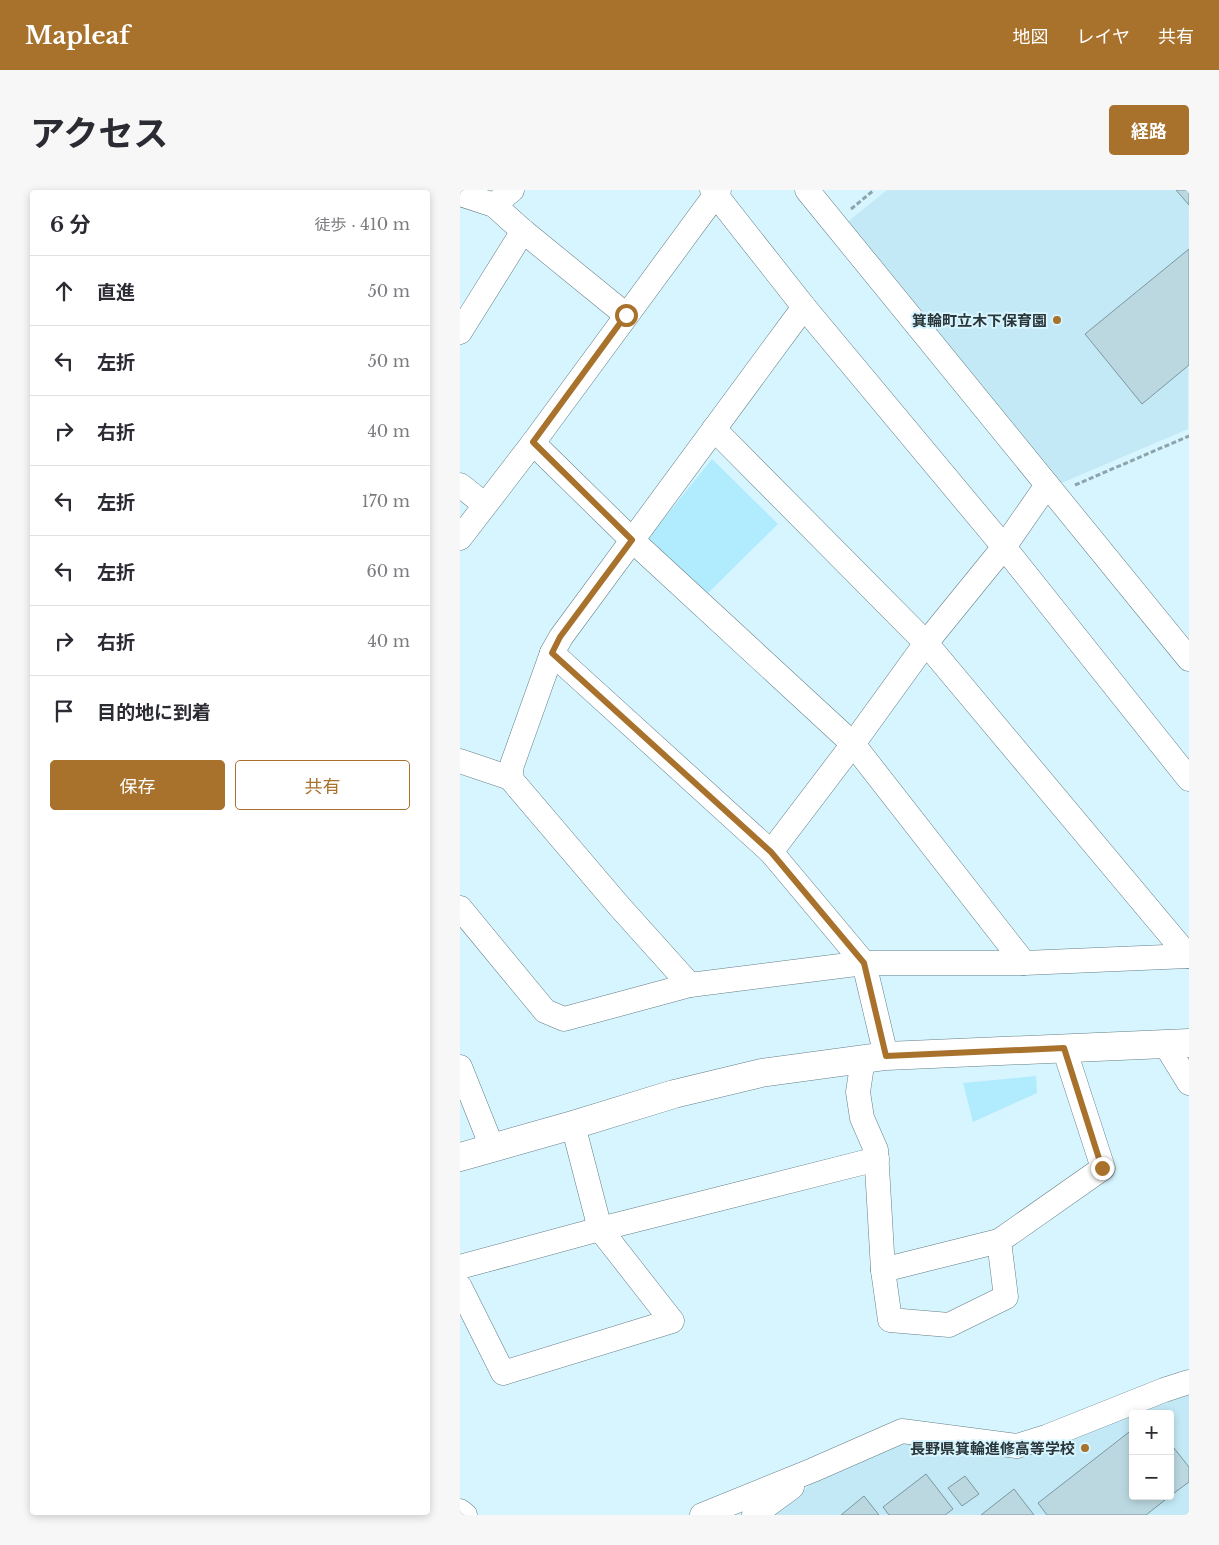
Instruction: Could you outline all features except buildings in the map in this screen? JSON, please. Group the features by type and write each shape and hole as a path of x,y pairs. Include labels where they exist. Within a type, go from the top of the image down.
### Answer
{"street":[{"path":"494,205 512,190"},
{"path":"807,190 1189,659"},
{"path":"460,538 533,442 715,191 804,307 1004,546 1189,779"},
{"path":"460,194 494,205 626,315"},
{"path":"460,332 523,231"},
{"path":"510,778 512,765 552,653 560,637 804,307"},
{"path":"714,429 926,643 1188,956"},
{"path":"533,442 632,540 853,744 1024,962"},
{"path":"460,485 484,504"},
{"path":"771,852 853,744 926,643 1051,489"},
{"path":"552,653 771,852 864,963 874,1058 858,1092 862,1118 876,1150 883,1270 890,1320 949,1325 1006,1297 1000,1241"},
{"path":"460,761 510,778 619,906 690,985"},
{"path":"460,908 545,1011 564,1019 690,985 864,963 1024,962 1188,956"},
{"path":"460,1157 674,1094 761,1073 874,1058 1177,1044 1189,1083"},
{"path":"883,1270 1000,1241 1102,1168 1064,1048"},
{"path":"460,1067 492,1147"},
{"path":"460,1286 503,1373 672,1321 600,1230 573,1125"},
{"path":"460,1267 877,1159"},
{"path":"702,1515 902,1431 1017,1446 1046,1437 1164,1390 1189,1382"},
{"path":"754,1515 813,1470"},
{"path":"460,1511 465,1515"}],"path":[{"path":"834,223 874,190"},
{"path":"1051,489 1189,436"}],"shaded area":[{"name":"箕輪町立木下保育園","path":"887,190 1189,190 1188,429 1057,485 846,223"},
{"path":"712,459 778,524 705,596 648,538"},
{"path":"1036,1076 1037,1093 973,1122 963,1083"},
{"name":"長野県箕輪進修高等学校","path":"1189,1392 1189,1515 771,1515 790,1503 816,1479 902,1441 1019,1455 1129,1414 1129,1500 1174,1500 1174,1410 1140,1410"}],"place":[{"name":"箕輪町立木下保育園","path":"1057,320"},
{"name":"長野県箕輪進修高等学校","path":"1085,1448"}],"route":[{"path":"626,315 533,442 632,540 560,637 552,653 771,852 864,963 886,1056 1064,1048 1102,1168"}]}
